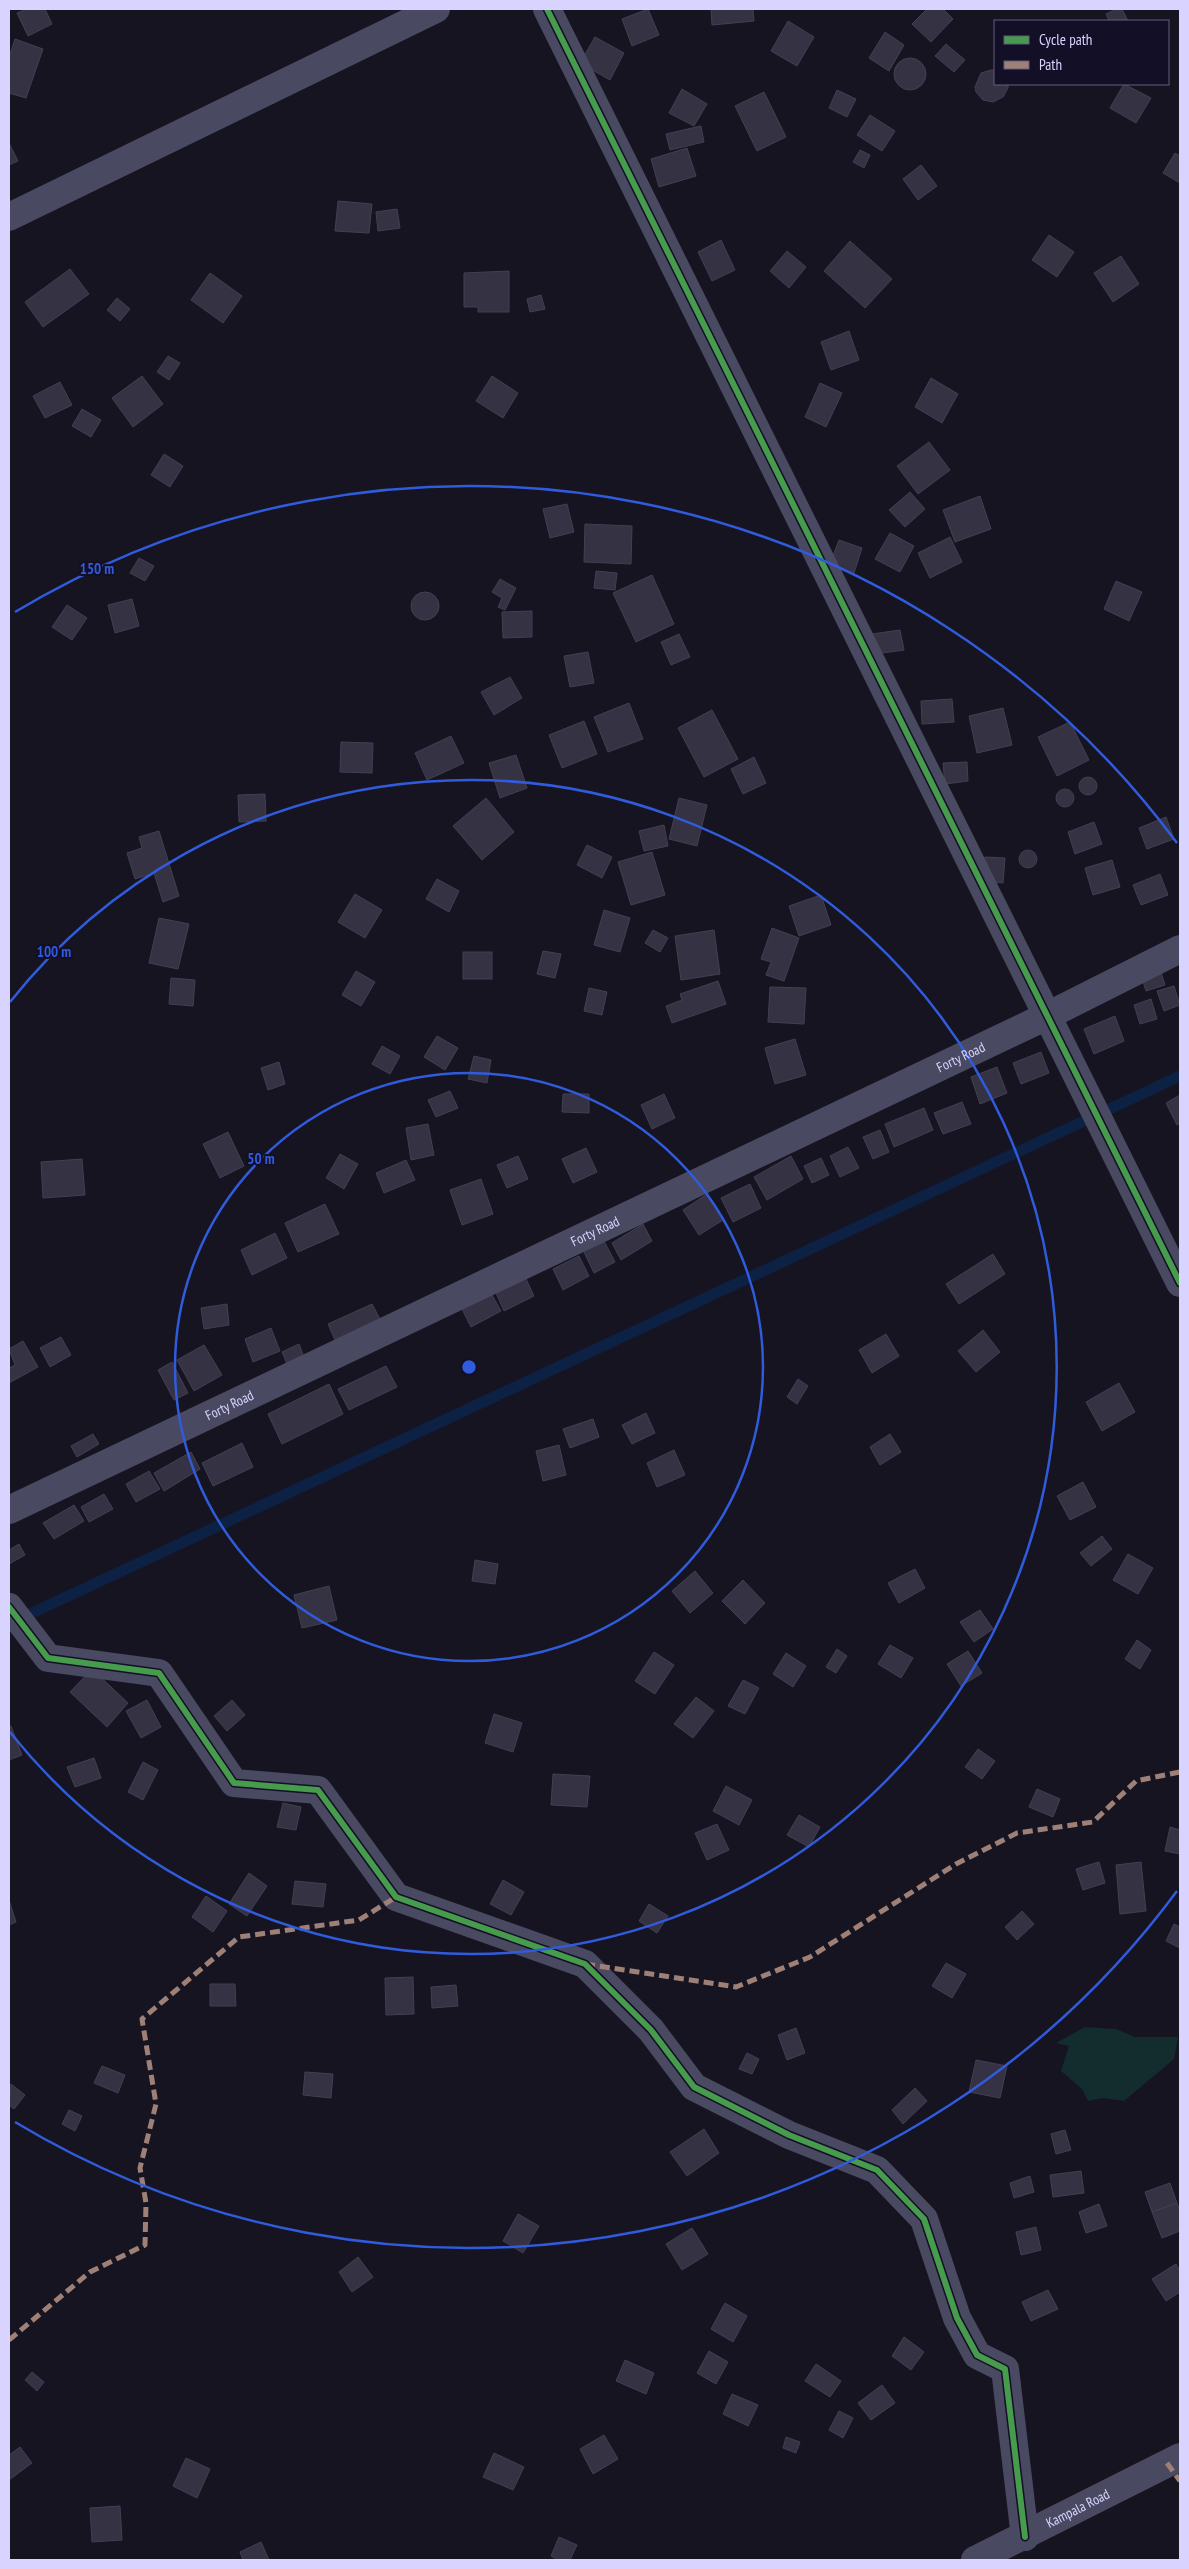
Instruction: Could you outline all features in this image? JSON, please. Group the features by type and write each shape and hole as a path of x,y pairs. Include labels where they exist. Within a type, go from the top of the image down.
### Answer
{"street":[{"path":"9,217 436,9"},
{"path":"547,9 1180,1283"},
{"name":"Forty Road","path":"9,1510 1047,1016 1180,948"},
{"path":"9,1607 48,1658 159,1673 234,1783 318,1790 396,1897 585,1964 652,2030 694,2087 789,2135 877,2170 924,2220 957,2318 977,2355 1005,2369 1024,2537"},
{"name":"Kampala Road","path":"975,2560 1180,2457"}],"green space":[{"path":"1085,2027 1116,2029 1135,2037 1178,2037 1174,2059 1124,2101 1103,2098 1088,2101 1082,2089 1061,2071 1069,2046 1056,2043"}],"building":[{"path":"27,9 45,9 52,24 28,36 17,13"},
{"path":"648,9 659,35 632,46 622,19"},
{"path":"711,9 753,9 754,21 712,25"},
{"path":"927,9 943,9 953,19 931,42 912,24"},
{"path":"1116,9 1122,9 1128,20 1109,20 1106,14"},
{"path":"788,21 814,37 797,66 771,51"},
{"path":"885,32 904,45 889,71 869,58"},
{"path":"595,37 624,53 610,80 580,63"},
{"path":"15,39 43,49 26,98 9,93 9,58"},
{"path":"946,44 965,60 954,72 935,56"},
{"path":"910,58 922,62 926,74 922,86 910,90 898,86 894,74 898,62"},
{"path":"994,70 994,85 1008,85 1003,97 993,102 983,100 976,92 975,87 981,73"},
{"path":"1123,85 1151,98 1136,123 1110,108"},
{"path":"682,89 707,104 694,126 669,113"},
{"path":"837,90 856,99 847,117 829,108"},
{"path":"764,92 786,137 757,151 735,106"},
{"path":"870,115 895,131 882,151 857,135"},
{"path":"701,126 704,142 670,150 666,134"},
{"path":"9,143 18,161 9,165"},
{"path":"687,148 696,176 659,187 651,159"},
{"path":"860,150 870,155 864,168 853,162"},
{"path":"1175,153 1180,156 1180,183 1163,173"},
{"path":"921,165 937,186 918,200 903,179"},
{"path":"338,201 372,204 369,233 335,231"},
{"path":"397,209 400,228 378,231 376,212"},
{"path":"1049,235 1074,252 1057,277 1032,260"},
{"path":"721,240 735,270 712,281 698,252"},
{"path":"850,241 892,279 865,308 824,271"},
{"path":"787,251 806,267 789,288 770,271"},
{"path":"1121,256 1139,284 1113,302 1094,273"},
{"path":"70,269 89,294 43,327 25,302"},
{"path":"509,271 509,312 478,312 478,307 464,307 464,273"},
{"path":"210,273 242,296 223,323 191,300"},
{"path":"541,295 545,309 530,312 527,299"},
{"path":"117,298 130,309 120,321 107,310"},
{"path":"849,331 859,360 831,370 821,342"},
{"path":"168,356 180,363 169,380 157,372"},
{"path":"142,376 163,404 133,427 112,398"},
{"path":"492,376 518,393 503,418 476,401"},
{"path":"931,378 958,394 942,423 915,407"},
{"path":"60,382 72,405 45,418 33,396"},
{"path":"820,383 842,393 826,427 805,417"},
{"path":"82,409 101,420 91,437 72,426"},
{"path":"929,442 950,470 918,494 897,466"},
{"path":"164,454 183,466 170,487 151,475"},
{"path":"910,492 925,509 905,527 889,510"},
{"path":"980,496 991,529 955,542 943,510"},
{"path":"567,504 574,532 550,538 543,509"},
{"path":"585,524 632,526 631,564 584,562"},
{"path":"890,533 914,546 900,572 875,559"},
{"path":"950,537 962,562 930,578 918,553"},
{"path":"839,540 862,548 854,573 830,564"},
{"path":"139,558 154,566 145,581 130,573"},
{"path":"596,571 617,573 615,590 594,588"},
{"path":"652,575 674,624 636,642 613,593"},
{"path":"500,579 516,588 505,610 498,607 502,598 492,592"},
{"path":"1116,581 1142,592 1129,621 1104,609"},
{"path":"425,592 435,596 439,606 435,616 425,620 415,616 411,606 415,596"},
{"path":"132,599 139,626 115,633 108,605"},
{"path":"67,605 87,618 72,640 52,627"},
{"path":"532,611 532,637 503,638 502,612"},
{"path":"900,630 904,650 875,654 872,634"},
{"path":"679,634 690,657 671,665 661,642"},
{"path":"588,652 594,683 570,687 564,656"},
{"path":"510,677 522,698 494,715 481,692"},
{"path":"952,699 954,722 922,724 921,701"},
{"path":"629,703 643,739 608,752 594,717"},
{"path":"1003,708 1012,745 977,753 969,716"},
{"path":"712,710 738,759 704,777 678,728"},
{"path":"584,721 597,754 562,768 549,735"},
{"path":"1070,722 1089,760 1057,776 1038,737"},
{"path":"451,736 464,763 427,780 415,753"},
{"path":"341,742 373,743 372,773 340,772"},
{"path":"516,755 527,788 500,798 489,763"},
{"path":"754,757 766,783 743,794 731,769"},
{"path":"967,762 968,781 945,784 943,763"},
{"path":"1088,777 1096,782 1097,786 1092,794 1088,795 1080,790 1079,786 1084,778"},
{"path":"1061,789 1069,789 1074,794 1072,805 1061,807 1056,802 1056,794"},
{"path":"265,794 266,821 239,822 238,795"},
{"path":"486,798 514,832 482,860 453,826"},
{"path":"679,798 707,805 697,846 669,839"},
{"path":"1166,817 1174,839 1147,849 1139,828"},
{"path":"1094,822 1102,844 1075,854 1068,832"},
{"path":"664,825 668,846 644,851 639,831"},
{"path":"159,831 179,896 163,902 154,873 135,879 127,853 142,848 139,837"},
{"path":"587,845 612,857 602,878 577,865"},
{"path":"1024,850 1032,850 1037,855 1035,866 1024,868 1019,863 1019,855"},
{"path":"652,852 665,895 631,905 618,862"},
{"path":"985,857 1005,858 1003,883 983,881"},
{"path":"1112,860 1120,887 1093,895 1085,868"},
{"path":"1160,874 1168,895 1141,905 1133,885"},
{"path":"437,879 459,891 449,912 426,899"},
{"path":"355,894 382,910 365,938 338,922"},
{"path":"821,895 831,925 799,936 789,906"},
{"path":"604,910 630,918 620,952 594,945"},
{"path":"159,918 189,924 178,969 149,963"},
{"path":"772,928 799,938 784,981 766,975 771,962 761,959"},
{"path":"653,930 668,938 660,952 645,943"},
{"path":"714,930 720,974 681,980 675,936"},
{"path":"543,951 561,954 555,978 537,974"},
{"path":"463,952 492,952 492,979 463,979"},
{"path":"1160,969 1165,985 1146,991 1141,975"},
{"path":"356,971 375,982 361,1006 342,995"},
{"path":"171,978 195,980 193,1006 169,1004"},
{"path":"718,981 726,1004 672,1023 666,1006 682,1000 680,994"},
{"path":"1174,986 1180,1005 1164,1011 1157,991"},
{"path":"770,987 806,988 804,1024 768,1022"},
{"path":"589,988 607,992 602,1015 584,1011"},
{"path":"1151,999 1157,1019 1140,1024 1134,1005"},
{"path":"1115,1016 1124,1041 1094,1054 1084,1029"},
{"path":"437,1036 458,1048 445,1070 424,1057"},
{"path":"795,1039 806,1075 775,1084 765,1048"},
{"path":"382,1046 400,1056 390,1074 372,1064"},
{"path":"1041,1052 1049,1073 1021,1084 1013,1063"},
{"path":"474,1056 491,1060 487,1083 468,1079"},
{"path":"279,1062 285,1084 268,1090 261,1068"},
{"path":"997,1067 1007,1093 980,1104 971,1077"},
{"path":"450,1091 458,1108 436,1117 428,1100"},
{"path":"563,1094 589,1094 589,1113 562,1112"},
{"path":"664,1094 675,1118 652,1129 641,1105"},
{"path":"1180,1095 1180,1123 1177,1125 1166,1103"},
{"path":"962,1102 971,1124 943,1134 934,1113"},
{"path":"924,1108 933,1130 894,1147 885,1124"},
{"path":"428,1124 434,1155 411,1160 406,1128"},
{"path":"880,1130 889,1152 873,1159 863,1137"},
{"path":"228,1132 244,1166 220,1178 203,1144"},
{"path":"848,1147 859,1168 840,1177 830,1156"},
{"path":"586,1148 597,1172 573,1183 562,1159"},
{"path":"340,1154 358,1164 344,1189 326,1178"},
{"path":"518,1156 528,1179 507,1188 497,1165"},
{"path":"791,1156 803,1179 767,1200 754,1177"},
{"path":"821,1158 829,1175 812,1183 804,1166"},
{"path":"82,1159 85,1195 43,1198 41,1162"},
{"path":"406,1160 415,1180 384,1193 376,1173"},
{"path":"481,1179 493,1214 462,1225 450,1190"},
{"path":"750,1184 761,1208 733,1222 721,1198"},
{"path":"707,1194 723,1220 699,1235 683,1210"},
{"path":"325,1204 339,1234 298,1252 285,1223"},
{"path":"643,1224 652,1241 621,1260 612,1243"},
{"path":"275,1233 287,1258 252,1275 241,1250"},
{"path":"603,1239 615,1262 594,1273 583,1250"},
{"path":"993,1254 1005,1274 959,1304 946,1284"},
{"path":"579,1256 589,1276 563,1290 553,1269"},
{"path":"526,1279 534,1296 504,1311 496,1293"},
{"path":"491,1293 501,1311 471,1327 462,1309"},
{"path":"227,1304 229,1325 204,1329 201,1308"},
{"path":"372,1304 380,1319 338,1347 328,1324"},
{"path":"271,1328 280,1351 253,1362 245,1339"},
{"path":"983,1330 1000,1352 976,1372 958,1351"},
{"path":"886,1334 899,1356 872,1373 859,1350"},
{"path":"61,1337 71,1355 50,1367 40,1348"},
{"path":"23,1341 38,1367 9,1383 9,1368 15,1365 9,1349"},
{"path":"299,1344 304,1357 287,1364 282,1352"},
{"path":"204,1345 222,1375 194,1391 177,1360"},
{"path":"172,1362 188,1393 174,1400 158,1370"},
{"path":"386,1366 397,1387 349,1410 338,1389"},
{"path":"798,1379 808,1386 797,1404 787,1397"},
{"path":"1119,1383 1135,1412 1102,1431 1086,1402"},
{"path":"329,1384 343,1414 282,1444 268,1414"},
{"path":"646,1413 655,1433 632,1444 622,1425"},
{"path":"593,1419 599,1437 570,1448 563,1429"},
{"path":"93,1434 99,1444 77,1457 71,1446"},
{"path":"890,1434 901,1452 880,1465 870,1447"},
{"path":"242,1443 253,1467 213,1486 202,1463"},
{"path":"559,1445 566,1475 543,1481 536,1451"},
{"path":"674,1450 685,1475 657,1487 647,1463"},
{"path":"191,1452 200,1469 164,1491 154,1473"},
{"path":"149,1471 160,1489 136,1502 126,1484"},
{"path":"1083,1482 1096,1507 1070,1520 1057,1496"},
{"path":"104,1494 113,1509 89,1522 81,1507"},
{"path":"74,1505 84,1521 54,1539 43,1523"},
{"path":"1102,1536 1112,1549 1091,1566 1080,1553"},
{"path":"19,1544 25,1555 9,1564 9,1550"},
{"path":"1128,1554 1153,1568 1138,1594 1113,1580"},
{"path":"475,1560 498,1564 495,1584 472,1581"},
{"path":"915,1569 925,1588 899,1603 888,1583"},
{"path":"695,1571 713,1593 690,1613 672,1591"},
{"path":"743,1580 765,1603 745,1624 722,1601"},
{"path":"329,1586 337,1620 302,1628 294,1595"},
{"path":"980,1610 993,1629 974,1642 960,1622"},
{"path":"1137,1640 1151,1650 1140,1669 1125,1659"},
{"path":"890,1645 913,1658 901,1678 878,1664"},
{"path":"837,1649 847,1656 836,1673 826,1667"},
{"path":"968,1651 982,1673 961,1686 947,1664"},
{"path":"654,1652 674,1665 655,1694 635,1681"},
{"path":"786,1653 806,1666 793,1687 773,1674"},
{"path":"92,1669 128,1703 107,1727 70,1692"},
{"path":"743,1680 759,1688 745,1714 728,1706"},
{"path":"696,1697 714,1711 693,1738 674,1724"},
{"path":"147,1700 161,1727 141,1738 126,1711"},
{"path":"232,1700 245,1715 227,1731 214,1716"},
{"path":"494,1714 522,1723 513,1752 485,1743"},
{"path":"9,1726 11,1726 22,1755 9,1760"},
{"path":"978,1749 995,1761 982,1779 965,1767"},
{"path":"94,1758 101,1778 75,1787 67,1767"},
{"path":"143,1762 158,1770 143,1800 128,1792"},
{"path":"553,1774 590,1776 587,1807 551,1805"},
{"path":"726,1786 752,1800 739,1825 713,1811"},
{"path":"1037,1789 1060,1799 1053,1817 1029,1807"},
{"path":"283,1803 301,1807 296,1830 277,1827"},
{"path":"799,1815 820,1827 809,1847 787,1835"},
{"path":"717,1824 729,1850 707,1860 695,1833"},
{"path":"1170,1827 1180,1830 1180,1854 1165,1851"},
{"path":"1099,1862 1105,1883 1083,1890 1076,1869"},
{"path":"1141,1862 1146,1911 1120,1914 1116,1865"},
{"path":"249,1873 267,1886 247,1916 229,1904"},
{"path":"503,1880 524,1892 511,1915 490,1904"},
{"path":"295,1881 326,1884 323,1907 292,1904"},
{"path":"206,1896 227,1911 213,1932 192,1917"},
{"path":"9,1900 16,1922 9,1925"},
{"path":"649,1904 668,1916 657,1933 639,1921"},
{"path":"1022,1911 1034,1924 1017,1940 1005,1927"},
{"path":"1174,1924 1180,1927 1180,1948 1166,1941"},
{"path":"946,1963 966,1974 952,1998 932,1986"},
{"path":"413,1977 414,2014 386,2015 385,1978"},
{"path":"210,1984 235,1984 236,2006 210,2006"},
{"path":"456,1985 458,2006 432,2008 431,1987"},
{"path":"796,2028 805,2053 787,2060 778,2035"},
{"path":"747,2053 759,2059 752,2074 739,2069"},
{"path":"976,2060 1007,2066 1000,2098 969,2092"},
{"path":"102,2066 125,2075 118,2093 94,2083"},
{"path":"305,2072 333,2074 331,2098 303,2095"},
{"path":"11,2084 25,2095 14,2109 9,2105"},
{"path":"915,2088 927,2101 903,2124 892,2110"},
{"path":"69,2110 82,2116 75,2131 62,2124"},
{"path":"704,2129 719,2153 687,2176 670,2152"},
{"path":"1065,2130 1071,2150 1056,2154 1051,2134"},
{"path":"1081,2171 1084,2193 1053,2197 1050,2175"},
{"path":"1030,2176 1034,2192 1014,2198 1010,2183"},
{"path":"1170,2183 1177,2203 1152,2212 1145,2192"},
{"path":"1177,2203 1180,2211 1180,2231 1162,2238 1152,2212"},
{"path":"1099,2204 1107,2226 1086,2233 1079,2212"},
{"path":"518,2214 539,2226 523,2253 503,2241"},
{"path":"1036,2227 1041,2250 1021,2255 1016,2232"},
{"path":"692,2228 708,2254 682,2270 666,2244"},
{"path":"358,2257 373,2277 352,2292 339,2272"},
{"path":"1176,2264 1180,2271 1180,2292 1166,2301 1152,2279"},
{"path":"1048,2290 1058,2309 1031,2321 1022,2302"},
{"path":"725,2303 747,2316 733,2342 711,2329"},
{"path":"904,2337 924,2352 911,2370 892,2356"},
{"path":"709,2351 728,2362 716,2384 697,2373"},
{"path":"625,2360 654,2373 646,2394 616,2381"},
{"path":"816,2364 841,2381 830,2397 805,2381"},
{"path":"32,2372 44,2382 37,2391 25,2380"},
{"path":"882,2385 895,2403 871,2420 858,2403"},
{"path":"732,2394 758,2405 748,2426 723,2414"},
{"path":"839,2411 853,2418 843,2438 829,2430"},
{"path":"604,2435 618,2459 593,2474 580,2449"},
{"path":"786,2437 800,2442 796,2453 783,2448"},
{"path":"20,2447 32,2463 9,2480 9,2455"},
{"path":"494,2453 524,2467 513,2490 483,2477"},
{"path":"186,2458 210,2469 197,2498 173,2486"},
{"path":"120,2506 122,2540 92,2542 90,2508"},
{"path":"559,2537 577,2545 570,2560 558,2560 551,2556"},
{"path":"261,2542 269,2560 243,2560 240,2552"}],"waterway":[{"path":"17,1620 1180,1076"}],"marked path":[{"path":"585,1964 736,1987 810,1957 956,1864 1017,1833 1093,1822 1136,1781 1180,1772"},
{"path":"9,2340 90,2272 145,2245 146,2203 140,2168 156,2104 142,2019 239,1937 359,1920 396,1897"},
{"path":"1167,2463 1180,2481"}],"cycle path":[{"path":"547,9 1180,1283"},
{"path":"9,1607 48,1658 159,1673 234,1783 318,1790 396,1897 585,1964 651,2030 694,2087 789,2135 877,2170 924,2219 957,2318 977,2355 1005,2369 1025,2537"}]}
